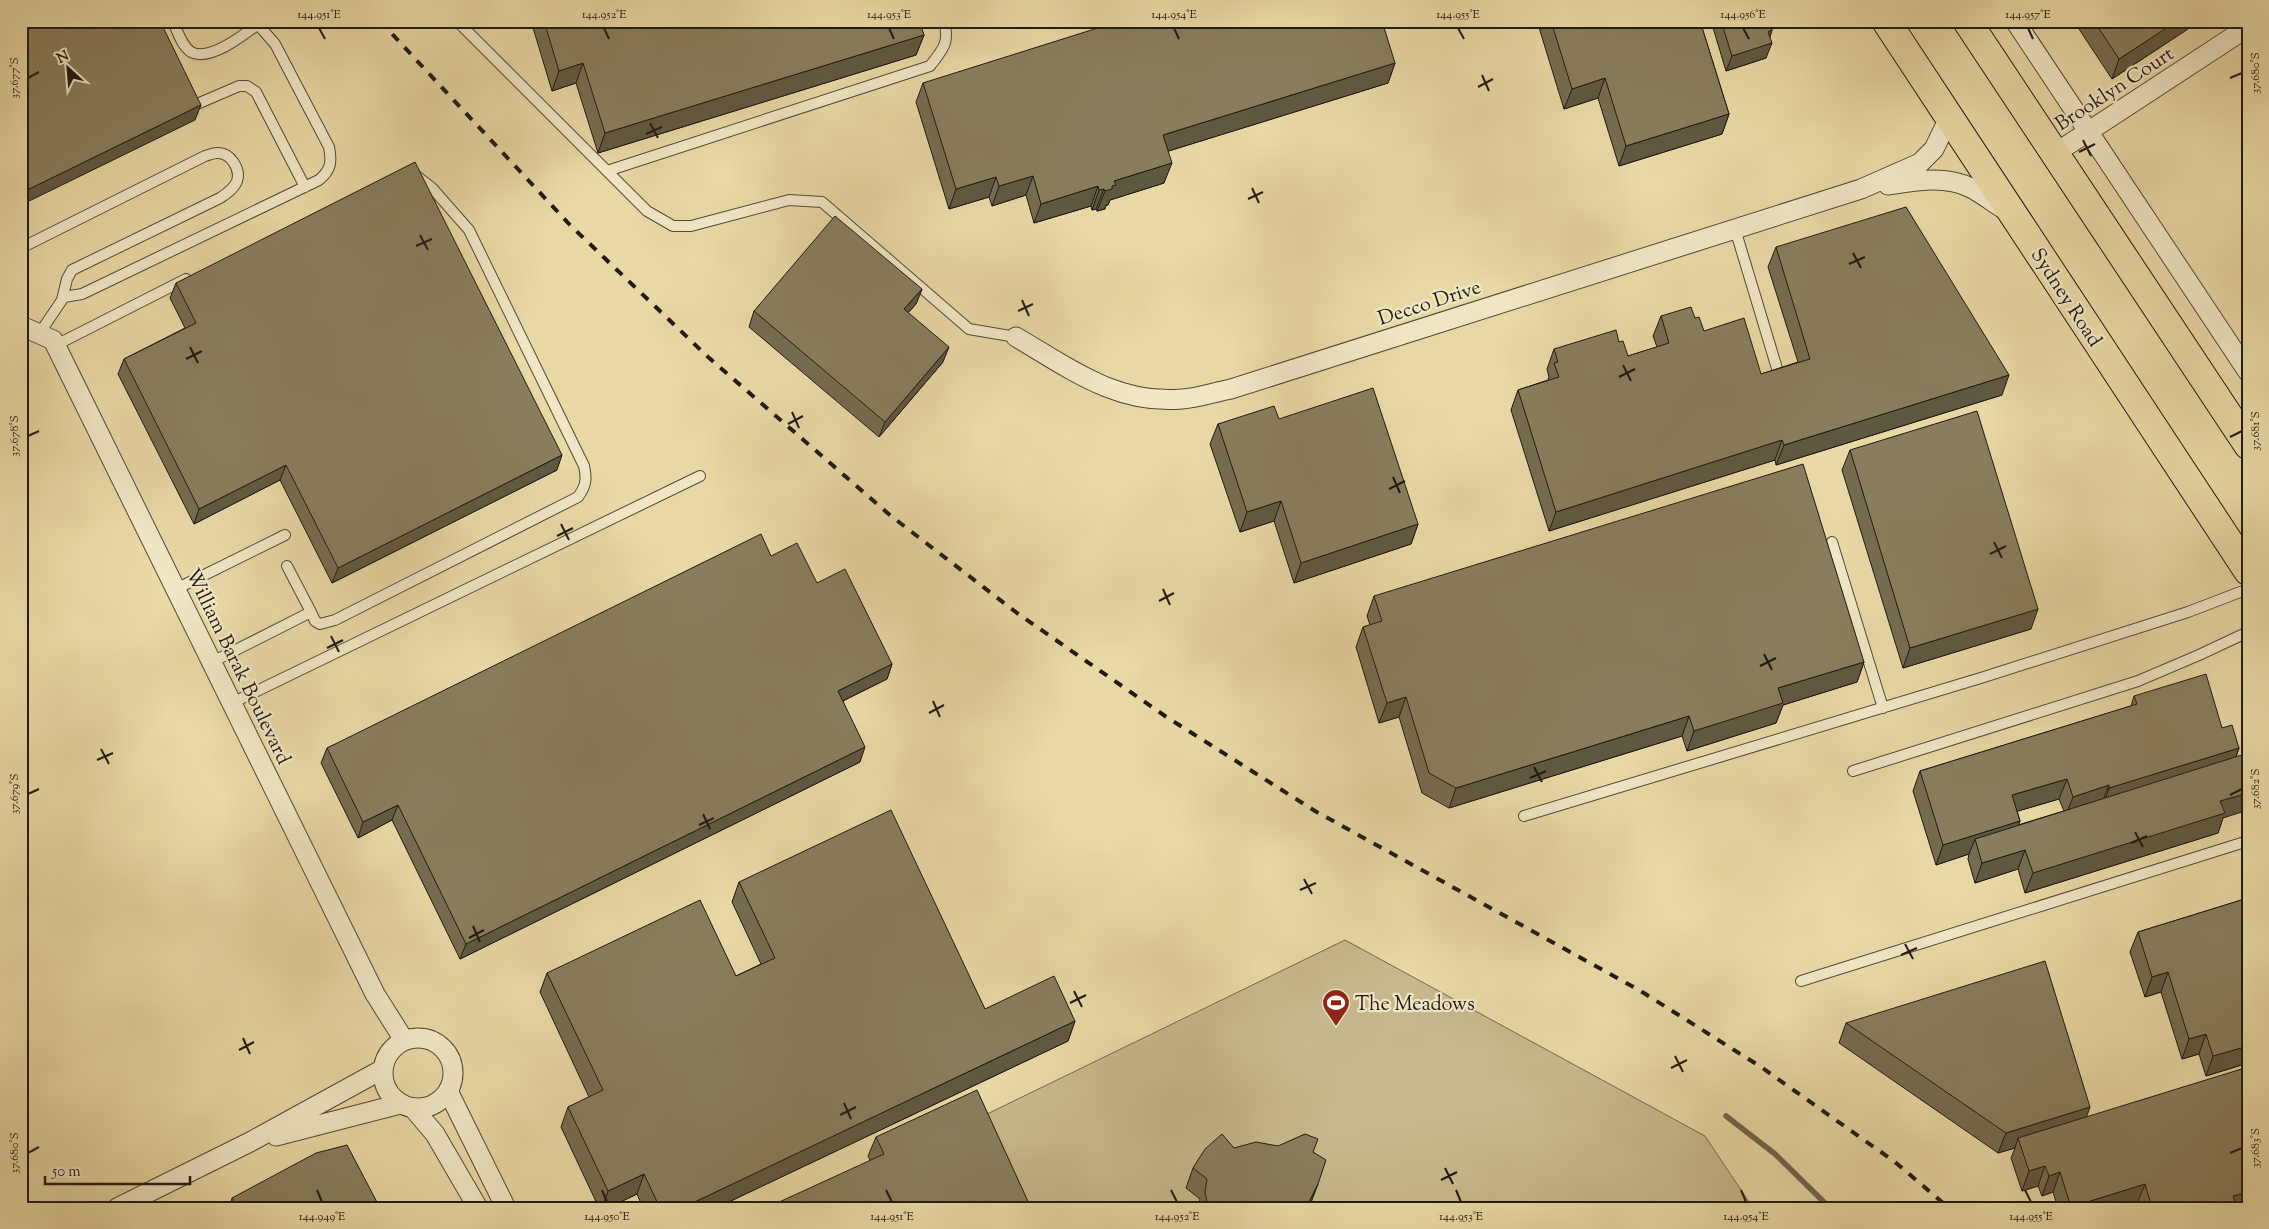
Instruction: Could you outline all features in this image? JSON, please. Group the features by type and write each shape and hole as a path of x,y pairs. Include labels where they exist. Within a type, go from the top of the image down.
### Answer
{"highway":[{"name":"Sydney Road","path":"1886,21 2248,571"},
{"path":"1967,21 2248,445"}],"street":[{"path":"2015,21 2248,372"},
{"name":"Brooklyn Court","path":"2054,154 2248,27"},
{"name":"Decco Drive","path":"1016,338 1104,388 1136,398 1182,400 1231,389 1861,190 1920,163 1934,148 1949,118"},
{"name":"Decco Drive","path":"1861,190 1916,180 1935,180 1970,188 2012,214"},
{"path":"30,332 53,340 56,345"},
{"name":"William Barak Boulevard","path":"56,345 375,994 404,1040"},
{"path":"117,1208 250,1142 382,1069 390,1052 404,1040 426,1038 444,1050 450,1059 453,1070 452,1081 448,1091 433,1105 407,1106 250,1142"},
{"path":"382,1069 386,1089 407,1106 435,1134 478,1208"},
{"path":"448,1091 506,1208"}],"lane":[{"path":"30,332 64,296 82,294 305,187 319,180 328,172 332,160 329,147 275,44 256,22 244,35 219,49 207,54 198,54 190,51 183,43 173,21"},
{"path":"456,21 647,211 673,226 691,226 747,209 789,200 822,202 969,329 1016,338"},
{"path":"607,171 930,66 944,47 948,36 944,21"},
{"path":"190,107 239,86 246,86 256,92 305,187"},
{"path":"21,248 205,156 217,153 227,155 233,161 237,172 237,180 232,189 220,198 72,270 67,279 62,300"},
{"path":"287,566 315,621 320,624 335,620 578,497 584,488 587,478 584,466 469,230 418,175 410,171 400,173"},
{"path":"1734,230 1779,375"},
{"path":"56,345 197,273"},
{"path":"232,704 700,476"},
{"path":"176,589 285,535"},
{"path":"1832,542 1883,708"},
{"path":"1524,816 1883,708 2188,612 2248,589"},
{"path":"212,662 310,612"},
{"path":"1853,771 2138,681 2248,632"},
{"path":"1801,981 2248,841"}],"shaded area":[{"name":"The Meadows","path":"1345,940 1705,1136 1753,1208 1031,1208 985,1115"}],"building":[{"path":"21,21 160,21 201,105 21,193"},
{"path":"544,21 919,21 924,35 605,133 583,63 559,71"},
{"path":"1120,21 1382,21 1395,63 1163,135 1172,163 1114,181 1116,185 1112,186 1112,189 1099,190 1098,186 1041,204 1033,176 999,186 996,177 956,189 923,83"},
{"path":"1551,21 1700,21 1729,114 1626,146 1605,78 1572,89"},
{"path":"1721,21 1769,21 1772,30 1768,32 1772,43 1732,56"},
{"path":"2094,21 2177,21 2119,59"},
{"path":"415,162 562,455 338,568 286,465 199,509 124,359 196,323 176,283"},
{"path":"1906,207 2009,375 1784,445 1782,440 1556,512 1518,390 1559,377 1554,363 1558,362 1554,349 1616,330 1619,342 1623,341 1628,356 1669,343 1661,316 1691,307 1695,318 1699,317 1704,331 1744,318 1761,374 1810,359 1776,247"},
{"path":"835,216 922,289 904,309 949,347 885,422 754,311"},
{"path":"1373,388 1418,524 1301,563 1281,501 1247,512 1218,424 1274,406 1279,419"},
{"path":"1977,411 2038,609 1910,648 1850,450"},
{"path":"1803,464 1864,662 1778,688 1783,703 1694,731 1689,716 1456,788 1429,773 1406,697 1387,703 1363,627 1382,621 1374,596"},
{"path":"761,534 771,556 797,543 817,583 845,569 892,664 838,691 865,747 466,944 398,805 363,822 327,748"},
{"path":"2206,674 2222,728 2232,725 2239,748 2109,788 2109,785 2073,797 2067,779 2012,795 2020,821 1943,845 1920,771 2137,704 2134,696"},
{"path":"2248,753 2248,793 2220,801 2225,813 2033,873 2025,850 1982,863 1975,839"},
{"path":"891,810 985,1009 1054,976 1075,1021 682,1208 660,1208 644,1174 608,1191 568,1107 603,1090 547,973 700,900 736,976 775,958 739,882"},
{"path":"2248,898 2248,1046 2213,1056 2206,1034 2189,1039 2168,972 2152,977 2138,932"},
{"path":"2045,961 2090,1107 2006,1133 1846,1023"},
{"path":"2248,1067 2248,1192 2233,1196 2235,1203 2218,1208 2152,1208 2145,1184 2071,1207 2060,1172 2049,1176 2045,1166 2029,1171 2018,1138"},
{"path":"977,1090 1031,1208 766,1208 884,1154 876,1137"},
{"path":"1222,1134 1234,1148 1256,1142 1278,1146 1305,1134 1318,1139 1313,1152 1326,1160 1318,1184 1306,1208 1208,1208 1205,1192 1207,1179 1193,1168 1205,1149"},
{"path":"347,1145 379,1206 377,1208 238,1208 232,1198 316,1153"}],"waterway":[{"path":"1726,1116 1775,1154 1830,1208"}],"railway":[{"path":"380,21 570,225 708,357 891,516 1017,613 1165,716 1315,811 1639,990 1761,1067 1895,1162 1949,1208"}],"place":[{"name":"The Meadows","path":"1336,1027"}]}
